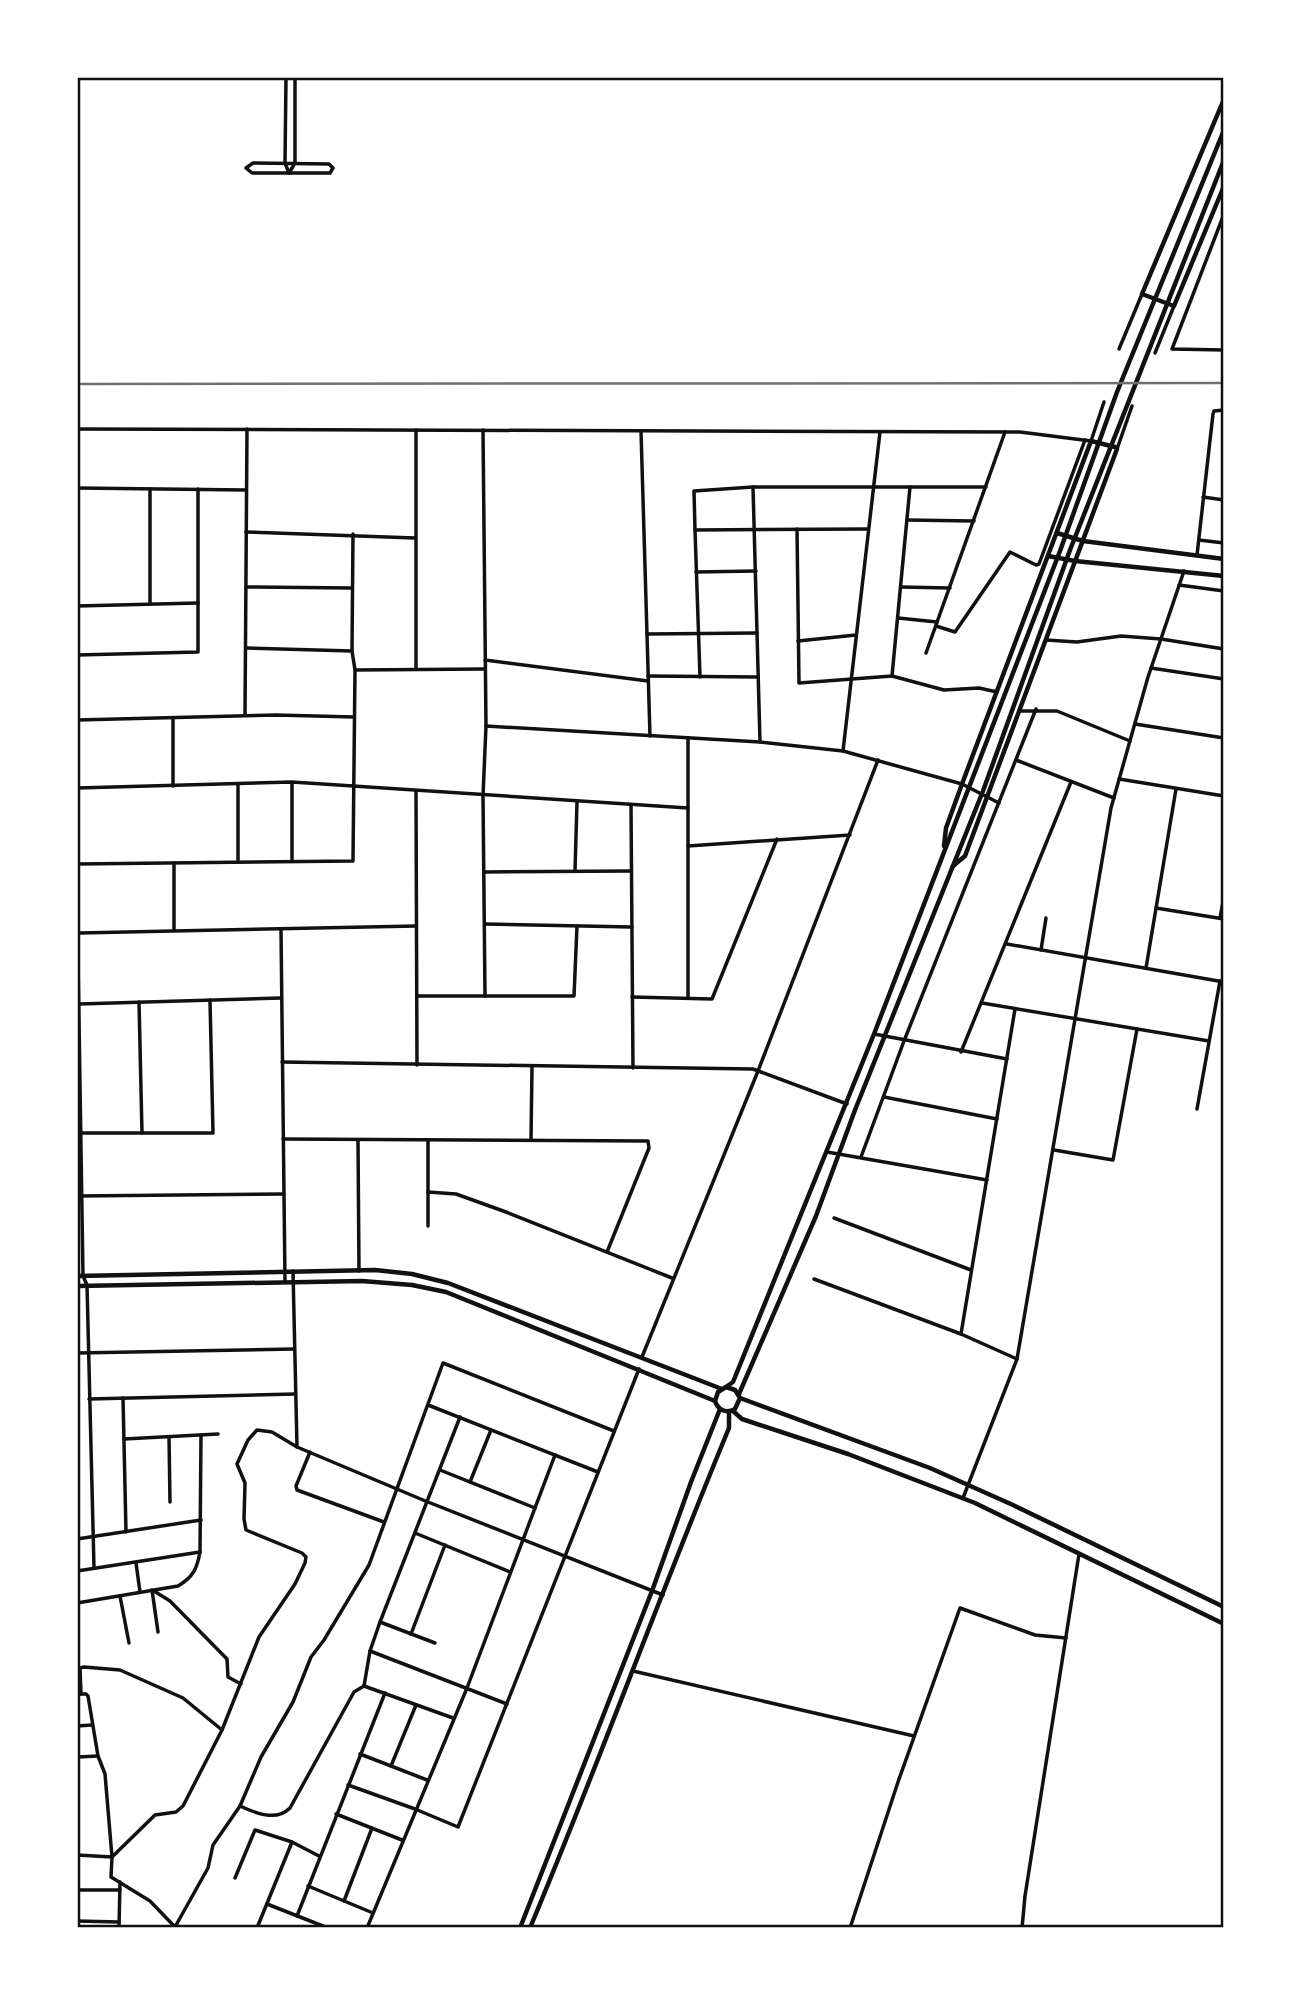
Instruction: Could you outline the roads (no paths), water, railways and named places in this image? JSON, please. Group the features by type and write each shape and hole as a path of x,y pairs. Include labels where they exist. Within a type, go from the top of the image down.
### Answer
{"street":[{"path":"286,77 285,163 289,173"},
{"path":"289,173 295,163 295,77"},
{"path":"1119,349 1224,99"},
{"path":"715,1401 718,1392 733,1382 847,1104 1060,551 1117,393 1224,130"},
{"path":"530,1928 729,1428 731,1411 737,1407 739,1396 816,1216 966,834 1070,550 1224,160"},
{"path":"253,163 285,163 329,164 333,169 330,173 252,173 246,168 253,163"},
{"path":"1154,353 1224,186"},
{"path":"1224,214 1172,349 1224,350"},
{"path":"1142,294 1174,306"},
{"path":"898,618 937,624 955,632 1010,552 1039,564 1104,402"},
{"path":"953,866 965,856 1132,406"},
{"path":"1198,554 1213,414 1214,411 1224,410"},
{"path":"77,429 1005,432 1088,441 1117,449"},
{"path":"245,715 247,429"},
{"path":"416,430 416,668"},
{"path":"483,430 485,996"},
{"path":"641,431 650,736"},
{"path":"844,751 880,432"},
{"path":"926,653 1005,432"},
{"path":"943,853 946,828 1057,533 1088,441"},
{"path":"700,677 694,491 754,487 986,487"},
{"path":"754,487 760,742"},
{"path":"892,676 910,487"},
{"path":"77,488 246,490"},
{"path":"150,489 150,604"},
{"path":"77,655 198,652 198,489"},
{"path":"1203,497 1224,500"},
{"path":"907,520 974,521"},
{"path":"797,529 799,683 892,676 944,690 979,688 997,692"},
{"path":"695,530 869,529"},
{"path":"246,532 415,538"},
{"path":"1057,533 1083,541 1224,559"},
{"path":"77,864 353,861 353,534"},
{"path":"1199,540 1224,543"},
{"path":"1048,556 1224,576"},
{"path":"696,572 755,571"},
{"path":"963,1499 1017,1359 1114,798 1151,668 1184,571"},
{"path":"1179,586 1224,591"},
{"path":"246,587 352,588"},
{"path":"901,587 950,588"},
{"path":"77,606 198,603"},
{"path":"647,634 757,633"},
{"path":"798,642 856,635"},
{"path":"1046,640 1077,642 1121,636 1224,649"},
{"path":"246,648 352,651"},
{"path":"485,660 648,678 758,677"},
{"path":"1151,668 1224,679"},
{"path":"355,670 485,669"},
{"path":"861,1157 904,1041 1036,709"},
{"path":"1019,711 1057,711 1130,741"},
{"path":"77,720 245,715 354,717"},
{"path":"173,717 173,786"},
{"path":"1135,723 1224,738"},
{"path":"486,726 760,742 844,751 962,784 999,803"},
{"path":"688,738 688,997"},
{"path":"642,1357 758,1071 878,760"},
{"path":"1016,760 1114,798"},
{"path":"1119,779 1224,796"},
{"path":"77,789 292,782 688,808"},
{"path":"292,782 292,861"},
{"path":"961,1052 1071,782"},
{"path":"238,783 238,862"},
{"path":"1146,968 1177,789"},
{"path":"416,792 417,1065"},
{"path":"575,871 577,802"},
{"path":"631,806 632,1068"},
{"path":"688,846 851,835"},
{"path":"632,996 712,999 777,839"},
{"path":"174,863 174,931"},
{"path":"484,872 631,871"},
{"path":"77,894 81,1133 80,1276 87,1285 94,1568"},
{"path":"1157,908 1222,918 1224,896"},
{"path":"1041,950 1046,918"},
{"path":"485,924 632,927"},
{"path":"78,933 416,926"},
{"path":"416,996 575,996 577,926"},
{"path":"281,929 285,1282"},
{"path":"1007,944 1222,981 1197,1109"},
{"path":"78,1004 282,998"},
{"path":"81,1133 213,1133 210,1000"},
{"path":"139,1002 142,1133"},
{"path":"982,1003 1209,1041"},
{"path":"961,1334 1015,1009"},
{"path":"1054,1150 1113,1160 1137,1029"},
{"path":"874,1034 1007,1059"},
{"path":"282,1062 753,1069 847,1104"},
{"path":"531,1140 532,1067"},
{"path":"884,1097 997,1119"},
{"path":"283,1139 649,1141 649,1148 607,1252"},
{"path":"358,1139 359,1270"},
{"path":"428,1140 428,1226"},
{"path":"827,1153 986,1180"},
{"path":"428,1192 456,1194 673,1279"},
{"path":"79,1196 284,1194"},
{"path":"834,1218 971,1269"},
{"path":"80,1276 359,1270 398,1273 448,1283 724,1388 733,1388 739,1396 930,1468 1224,1607"},
{"path":"293,1271 297,1447"},
{"path":"397,1284 398,1273"},
{"path":"814,1279 961,1334 1017,1359"},
{"path":"77,1286 362,1281 446,1292 715,1401 720,1409 731,1411 742,1419 848,1454 963,1499 1224,1624"},
{"path":"77,1353 295,1349"},
{"path":"222,1730 183,1698 115,1668 82,1667 79,1670 79,1694 88,1695 98,1756 105,1774 112,1857 111,1877 150,1901 176,1927 208,1868 213,1845 240,1806 261,1757 293,1702 311,1657 369,1564 443,1363 614,1431"},
{"path":"348,1785 458,1827 639,1369"},
{"path":"89,1399 295,1394"},
{"path":"123,1398 126,1532"},
{"path":"428,1405 598,1472"},
{"path":"520,1928 720,1409"},
{"path":"364,1686 370,1651 380,1622 460,1417"},
{"path":"77,1855 112,1857 155,1815 176,1812 183,1806 222,1730 259,1637 295,1584 306,1560 302,1553 257,1537 246,1530 244,1483 237,1464 252,1434 257,1430 272,1432 297,1447 427,1502 663,1595"},
{"path":"470,1482 491,1430"},
{"path":"124,1439 218,1434"},
{"path":"77,1603 178,1586 191,1579 200,1552 201,1435"},
{"path":"169,1437 170,1502"},
{"path":"310,1452 296,1486 297,1490 384,1522"},
{"path":"367,1928 467,1688 555,1455"},
{"path":"440,1469 535,1508"},
{"path":"77,1539 201,1520"},
{"path":"415,1533 511,1572"},
{"path":"411,1634 445,1545"},
{"path":"77,1571 200,1552"},
{"path":"1023,1928 1025,1896 1079,1555"},
{"path":"136,1563 140,1592"},
{"path":"152,1590 170,1601 227,1659 228,1677 241,1684"},
{"path":"152,1590 158,1632"},
{"path":"120,1596 129,1643"},
{"path":"850,1928 960,1608 1035,1635 1066,1638"},
{"path":"380,1622 435,1643"},
{"path":"370,1651 507,1704"},
{"path":"633,1671 914,1736"},
{"path":"240,1806 268,1815 285,1813 354,1692 364,1686 453,1718"},
{"path":"297,1916 386,1693"},
{"path":"391,1766 416,1705"},
{"path":"77,1726 93,1725"},
{"path":"360,1754 427,1780"},
{"path":"77,1758 98,1756"},
{"path":"336,1814 402,1840"},
{"path":"344,1901 372,1828"},
{"path":"235,1878 255,1830 292,1842 319,1856"},
{"path":"257,1928 292,1842"},
{"path":"119,1928 120,1882"},
{"path":"308,1886 373,1913"},
{"path":"77,1890 120,1890"},
{"path":"267,1904 328,1928"},
{"path":"526,1913 535,1916"},
{"path":"77,1921 119,1922"}],"railway":[{"path":"77,384 1224,383"}]}
